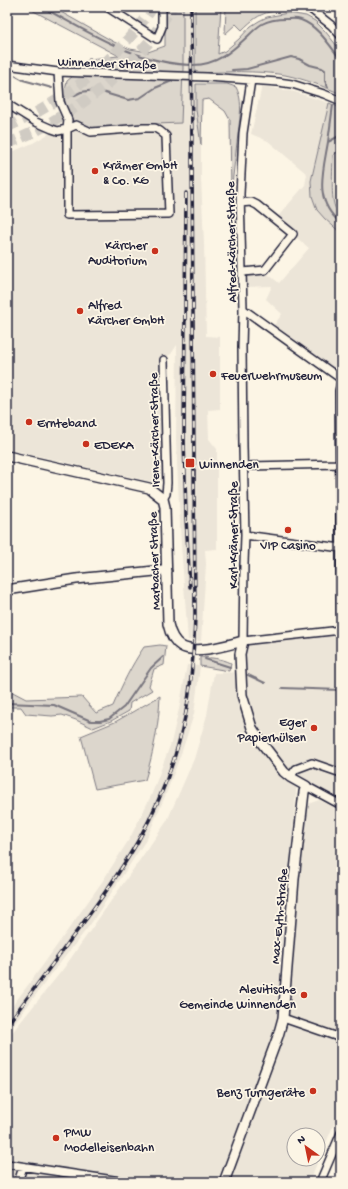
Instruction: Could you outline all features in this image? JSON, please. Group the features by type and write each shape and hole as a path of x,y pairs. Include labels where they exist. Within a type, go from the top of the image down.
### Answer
{"main road":[{"name":"Marbacher Straße","path":"7,456 149,488 163,499 165,507 168,624 170,632 176,642 185,648 196,649 243,642"},
{"path":"7,590 76,579 167,571"},
{"path":"243,642 240,651 240,679 246,712 252,728 284,772 306,786"},
{"name":"Max-Eyth-Straße","path":"224,1182 278,1036 283,1018 294,879 304,792 306,786"}],"street":[{"path":"107,7 157,39 162,27 162,7"},
{"path":"308,7 341,36"},
{"name":"Winnender Straße","path":"7,65 58,72 207,77 278,82 292,84 341,101"},
{"path":"7,104 23,115 58,131 67,129 76,125 91,132 143,128 155,128 160,131 166,136 169,214 67,215 67,129 68,120 60,102 58,72"},
{"name":"Alfred-Kärcher-Straße","path":"251,80 243,134 240,177 243,309 341,379"},
{"path":"240,203 251,202 257,205 293,234 265,270 242,272"},
{"name":"Karl-Krämer-Straße","path":"243,309 242,347 245,535 243,642"},
{"name":"Irene-Kärcher-Straße","path":"163,499 167,488 164,360"},
{"path":"243,642 341,630 341,464 339,391 341,382"},
{"path":"244,466 341,464"},
{"path":"245,535 341,548"},
{"path":"290,777 296,769 312,763 341,773"},
{"path":"306,786 341,805"},
{"path":"283,1018 341,1038"},
{"path":"321,1182 341,1133"},
{"path":"7,1164 83,1179 127,1182"},
{"path":"18,1182 23,1167"}],"shaded area":[{"path":"26,7 52,7 114,42 130,49 148,52 165,46 165,7 183,7 181,123 131,125 92,130 72,120 66,109 64,95 67,81 84,67 88,59 119,56"},
{"name":"Alfred Kärcher GmbH","path":"183,7 195,7 196,110 201,145 206,336 220,337 220,409 208,410 209,439 217,449 217,549 205,550 206,564 201,641 188,640 181,544 176,441 177,345 171,354 161,360 165,480 157,483 7,449 7,154 33,143 72,120 92,130 182,102"},
{"path":"195,7 221,7 218,54 225,51 251,26 267,17 288,13 306,16 315,21 341,51 341,94 313,83 274,73 195,73"},
{"path":"226,7 297,7 296,9 273,11 261,15 242,30 236,24 225,34"},
{"path":"196,84 227,84 236,87 239,94 240,117 231,193 230,120 225,111 209,99 202,100 201,145 196,110"},
{"path":"262,86 295,92 329,103 311,181 312,196 325,219 341,233 341,377 272,328 282,314 266,299 272,286 245,287 245,276 269,275 279,283 309,248 275,220 305,185 307,174 268,141 251,134"},
{"path":"329,103 341,108 341,150 333,155 332,184 334,205 341,214 341,233 317,210 312,196 311,181"},
{"path":"341,150 341,214 336,210 334,203 333,155"},
{"path":"341,631 341,800 297,779 279,1018 219,1182 156,1182 81,1171 124,1182 7,1182 7,1039 64,968 167,821 194,759 207,715 214,673 245,672 243,643"},
{"path":"160,645 166,646 164,665 154,669 149,686 152,690 130,703 129,711 111,721 93,728 62,715 52,716 26,714 21,707 7,707 7,689 26,699 82,697 96,713 113,706 127,676 144,647"},
{"path":"200,657 227,661 231,663 229,671 200,666"},
{"path":"187,665 200,666 194,714 166,794 146,840 90,925 7,1033 7,1013 102,882 130,838 151,796 171,743"},
{"path":"160,696 155,739 145,780 95,789 81,736 115,722"},
{"path":"319,800 341,811 341,1108 326,1143 326,1127 286,1127 286,1167 315,1167 309,1182 230,1182 287,1019 308,804"}],"waterway":[{"path":"42,7 96,37 133,53 172,63 193,65 209,63 224,56 260,25 277,20 297,19 313,27 341,60"},
{"path":"232,70 247,69 291,57 325,70 325,81 328,87"},
{"path":"16,76 23,80 52,88"},
{"path":"66,96 95,90 128,100 140,98 155,88 172,81"},
{"path":"328,142 333,105"},
{"path":"341,135 328,142 322,186 326,205 341,223"},
{"path":"7,703 54,705 91,721 109,719 124,707 151,668 163,657"},
{"path":"205,659 230,667"},
{"path":"248,675 265,683"},
{"path":"282,688 341,690"}],"tunnel":[{"path":"7,127 50,105 89,77 123,44 153,7"},
{"path":"7,144 36,131 78,106 105,86 132,61 150,41 172,7"}],"railway":[{"path":"7,1025 101,898 138,841 160,796 172,765 187,704 192,666 195,615 191,7"},
{"path":"186,193 184,437 186,518 190,587"}],"place":[{"name":"Krämer GmbH & Co. KG","path":"95,171"},
{"name":"Kärcher Auditorium","path":"155,251"},
{"name":"Alfred Kärcher GmbH","path":"80,311"},
{"name":"Feuerwehrmuseum","path":"213,374"},
{"name":"Ernteband","path":"29,422"},
{"name":"EDEKA","path":"86,444"},
{"name":"Winnenden","path":"190,463"},
{"name":"VIP Casino","path":"288,530"},
{"name":"Eger Papierhülsen","path":"314,728"},
{"name":"Alevitische Gemeinde Winnenden","path":"304,995"},
{"name":"Benz Turngeräte","path":"313,1091"},
{"name":"PMW Modelleisenbahn","path":"56,1138"}]}
